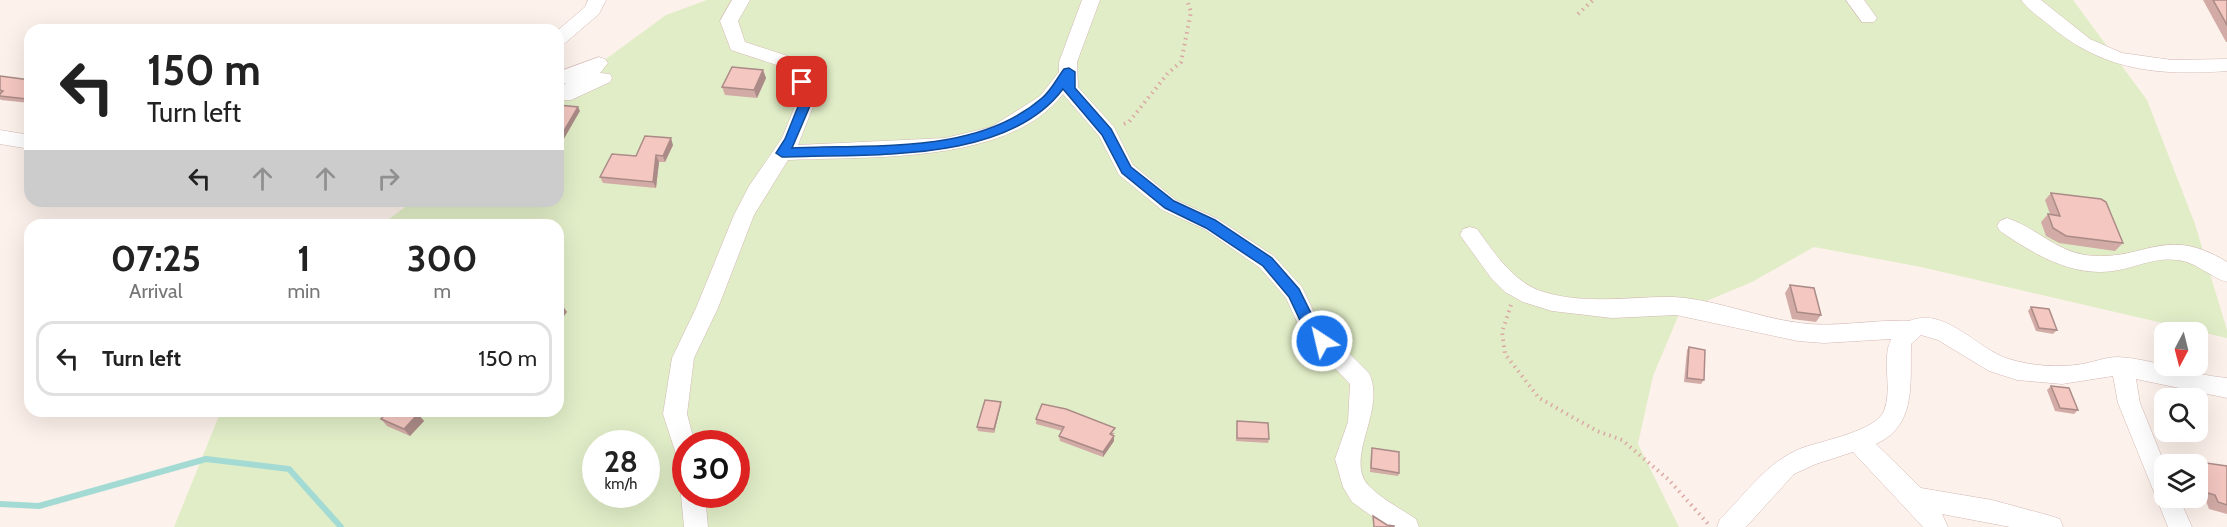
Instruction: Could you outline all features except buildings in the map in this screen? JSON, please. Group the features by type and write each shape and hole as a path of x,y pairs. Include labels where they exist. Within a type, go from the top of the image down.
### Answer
{"street":[{"path":"564,35 593,10 597,0"},
{"path":"680,430 675,414 683,358 707,308 744,215 756,191 791,140 807,99 797,65 737,46 729,21 741,0"},
{"path":"1091,0 1068,62 1069,89 1107,132 1126,170 1161,198 1211,224 1267,262 1294,293 1311,329 1361,380 1359,422 1347,459 1351,479 1360,494 1407,527"},
{"path":"1855,0 1868,18"},
{"path":"2030,0 2084,43 2119,58 2176,68 2227,65"},
{"path":"564,77 599,63 564,95"},
{"path":"782,153 945,145 998,132 1047,101 1069,72"},
{"path":"564,95 603,78"},
{"path":"0,137 24,141"},
{"path":"2007,226 2057,256 2077,261 2099,264 2120,262 2160,252 2176,252 2197,256 2227,274"},
{"path":"1470,235 1498,272 1513,286 1531,296 1552,302 1612,309 1652,309 1676,306 1798,332 1863,333 1908,330 1915,327 1938,328 1995,364 2024,372 2082,373 2105,367 2123,367 2227,388"},
{"path":"1729,527 1785,467 1806,455 1858,441 1884,427 1894,417 1900,343 1908,330"},
{"path":"2123,367 2129,403 2154,467"},
{"path":"1858,441 1929,513 1936,527"},
{"path":"1914,498 1992,511 2051,527"},
{"path":"694,508 696,527"},
{"path":"2171,508 2180,527"}],"path":[{"path":"1107,132 1129,122 1168,73 1181,62 1191,12 1187,0"},
{"path":"1578,14 1593,0"},
{"path":"1513,286 1513,301 1504,320 1502,342 1505,354 1533,392 1539,398 1587,426 1622,440 1669,480 1711,527"}],"green space":[{"path":"707,0 2073,0 2147,100 2195,224 2227,330 2227,338 2208,334 2208,322 2158,322 1921,267 1814,247 1752,282 1680,312 1653,376 1638,444 1679,527 174,527 219,417 564,417 564,219 389,219 405,207 564,207 564,90 666,15"}],"waterway":[{"path":"0,504 39,506 206,459 289,469 341,527"}],"route":[{"path":"802,82 807,99 791,140 782,153 886,146 945,145 998,132 1047,101 1069,72 1069,89 1107,132 1126,170 1169,205 1211,224 1267,262 1294,293 1311,329 1322,341"}]}
